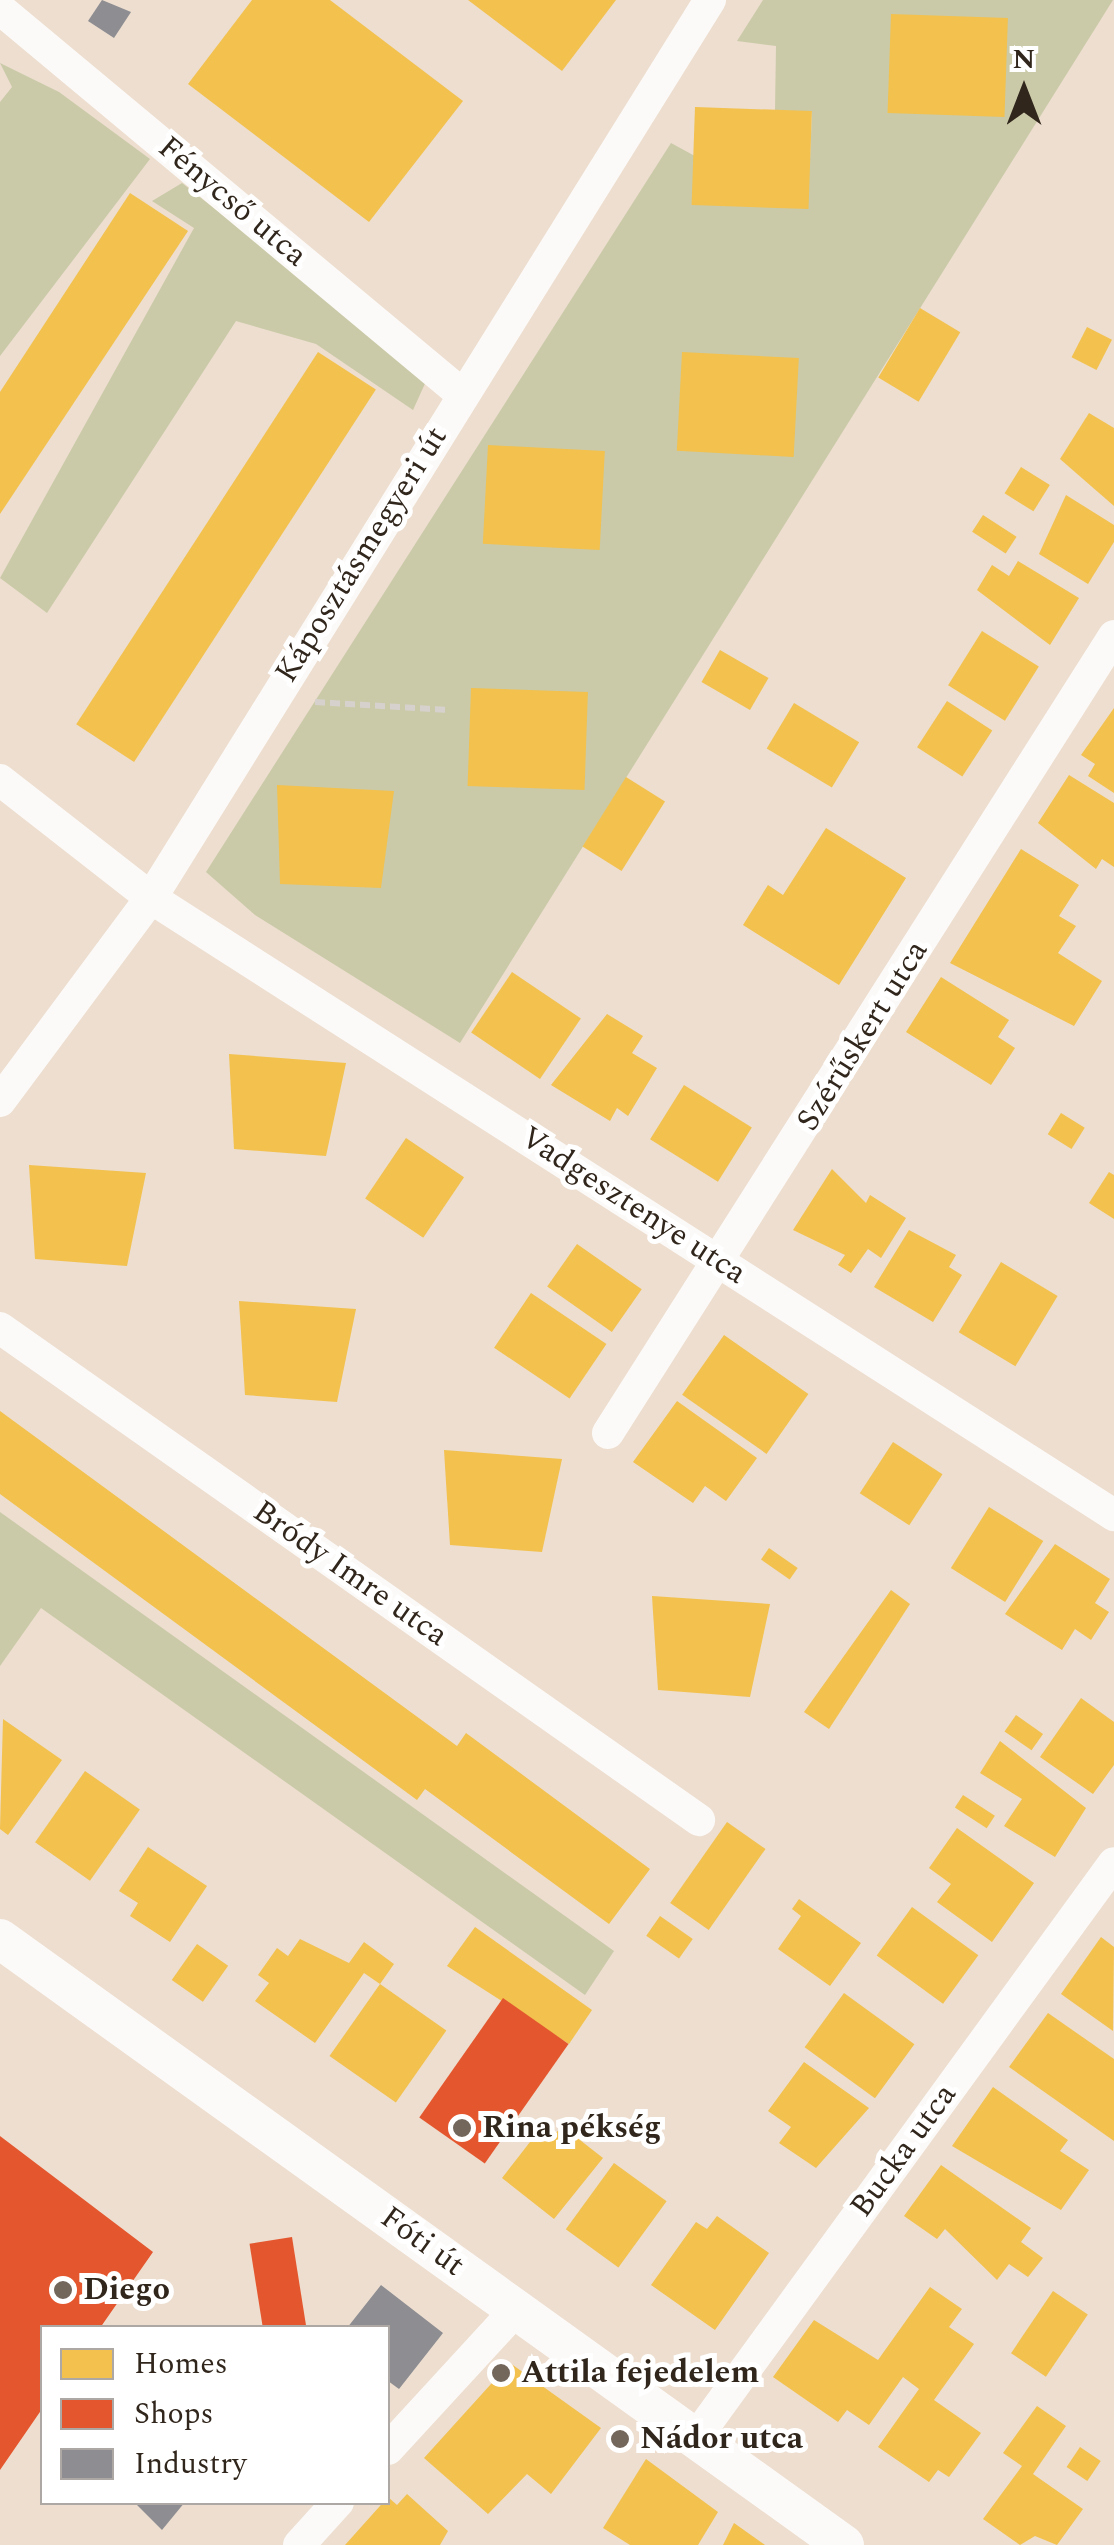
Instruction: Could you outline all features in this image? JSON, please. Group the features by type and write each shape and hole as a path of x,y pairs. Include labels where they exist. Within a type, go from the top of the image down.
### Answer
{"street":[{"name":"Káposztásmegyeri út","path":"0,1101 151,898 271,699 710,0"},
{"name":"Fénycső utca","path":"0,9 462,394"},
{"name":"Szérűskert utca","path":"608,1433 721,1262 1114,636"},
{"name":"Vadgesztenye utca","path":"0,780 151,898 1114,1516"},
{"name":"Bródy Imre utca","path":"0,1328 699,1820"},
{"name":"Bucka utca","path":"695,2438 1114,1863"},
{"name":"Fóti út","path":"0,1940 844,2545"},
{"path":"390,2448 516,2310"},
{"path":"299,2545 335,2505"}],"path":[{"path":"271,699 449,710"}],"green space":[{"path":"763,0 1113,0 460,1043 255,915 206,872 671,143 693,155 810,160 812,112 775,110 776,46 737,41"},
{"path":"0,63 59,92 150,159 0,356 0,102 12,87"},
{"path":"182,183 428,377 413,410 316,344 236,321 47,613 0,578 194,228 152,201"},
{"path":"0,1512 614,1951 585,1995 41,1608 0,1666"}],"building: Homes":[{"path":"252,0 330,0 463,101 369,222 188,84"},
{"path":"468,0 616,0 562,71"},
{"path":"891,14 1008,18 1004,117 888,113"},
{"path":"695,107 812,111 809,209 692,205"},
{"path":"130,193 188,231 0,514 0,392"},
{"path":"920,308 960,332 919,402 878,377"},
{"path":"1087,327 1112,340 1097,370 1072,357"},
{"path":"318,352 376,390 134,762 76,724"},
{"path":"682,352 799,358 794,457 677,451"},
{"path":"1089,413 1114,428 1114,506 1060,459"},
{"path":"488,445 605,451 600,550 483,544"},
{"path":"1021,467 1050,485 1033,511 1005,493"},
{"path":"1066,495 1114,525 1114,542 1088,584 1039,554"},
{"path":"983,515 1017,537 1006,554 972,532"},
{"path":"1018,561 1079,598 1050,645 977,590 992,565 1009,576"},
{"path":"982,631 1039,667 1005,721 948,685"},
{"path":"720,650 768,678 750,710 702,682"},
{"path":"471,688 588,692 585,790 468,786"},
{"path":"947,701 992,730 962,777 917,747"},
{"path":"794,703 859,742 832,788 767,748"},
{"path":"1114,708 1114,793 1088,776 1095,764 1081,755"},
{"path":"1069,775 1114,803 1114,867 1102,859 1096,869 1038,823"},
{"path":"626,777 665,801 622,871 583,847"},
{"path":"277,785 394,791 381,888 280,884"},
{"path":"826,828 906,878 839,985 743,925 768,885 783,895"},
{"path":"1021,849 1079,885 1059,916 1076,926 1058,953 1102,981 1074,1026 950,963"},
{"path":"512,972 581,1018 540,1079 471,1033"},
{"path":"941,977 1009,1020 998,1037 1015,1048 991,1085 906,1032"},
{"path":"607,1014 643,1036 632,1053 657,1068 628,1116 617,1108 610,1121 551,1085"},
{"path":"229,1054 346,1063 326,1156 234,1149"},
{"path":"684,1085 752,1127 718,1182 650,1139"},
{"path":"1061,1113 1085,1128 1071,1149 1048,1134"},
{"path":"406,1138 464,1177 423,1238 365,1199"},
{"path":"29,1165 146,1173 127,1266 35,1259"},
{"path":"832,1169 866,1203 870,1195 906,1218 881,1258 868,1249 851,1273 838,1265 845,1255 793,1230"},
{"path":"1109,1172 1114,1175 1114,1219 1089,1203"},
{"path":"909,1230 956,1255 949,1267 962,1275 933,1322 874,1287"},
{"path":"577,1244 642,1289 612,1332 547,1287"},
{"path":"1001,1262 1058,1296 1015,1366 959,1332"},
{"path":"531,1293 606,1344 570,1399 494,1348"},
{"path":"239,1301 356,1309 337,1402 245,1395"},
{"path":"724,1335 808,1394 767,1454 682,1395"},
{"path":"677,1401 757,1458 726,1501 705,1486 693,1503 633,1462"},
{"path":"0,1411 457,1746 466,1733 650,1869 609,1924 425,1789 417,1800 0,1494"},
{"path":"893,1442 942,1474 909,1525 860,1493"},
{"path":"444,1450 562,1459 542,1552 450,1545"},
{"path":"989,1507 1043,1541 1005,1602 951,1568"},
{"path":"1055,1544 1110,1579 1095,1603 1109,1612 1091,1640 1075,1629 1062,1650 1005,1614"},
{"path":"769,1548 798,1568 790,1580 761,1559"},
{"path":"891,1590 910,1604 829,1729 804,1712"},
{"path":"652,1596 770,1604 750,1697 658,1690"},
{"path":"1081,1698 1114,1722 1114,1765 1093,1794 1040,1757"},
{"path":"1016,1715 1043,1734 1032,1750 1005,1731"},
{"path":"3,1719 62,1760 8,1835 0,1829"},
{"path":"1000,1741 1086,1808 1055,1857 1004,1826 1022,1799 980,1773"},
{"path":"85,1771 140,1809 90,1881 35,1842"},
{"path":"963,1795 995,1816 987,1828 955,1808"},
{"path":"727,1822 766,1849 709,1930 670,1903"},
{"path":"957,1828 1034,1883 992,1942 937,1902 951,1884 929,1868"},
{"path":"148,1847 207,1886 170,1942 130,1916 138,1903 119,1891"},
{"path":"799,1899 861,1943 830,1986 778,1949 801,1916 792,1909"},
{"path":"912,1907 978,1955 943,2004 877,1956"},
{"path":"660,1916 693,1939 679,1959 646,1936"},
{"path":"475,1927 592,2010 569,2044 447,1966"},
{"path":"1101,1937 1114,1947 1113,2031 1061,1994"},
{"path":"300,1939 349,1963 364,1942 394,1964 380,1984 364,1973 315,2043 255,2001 269,1983 258,1975 277,1948 288,1956"},
{"path":"197,1944 228,1966 203,2002 172,1980"},
{"path":"380,1984 446,2030 396,2103 330,2056"},
{"path":"844,1993 914,2044 875,2098 805,2047"},
{"path":"1048,2013 1114,2059 1114,2141 1009,2067"},
{"path":"804,2062 869,2108 816,2168 779,2143 791,2127 768,2111"},
{"path":"993,2087 1068,2140 1060,2151 1089,2170 1061,2210 952,2146"},
{"path":"544,2124 556,2133 562,2126 603,2158 554,2219 502,2178"},
{"path":"614,2163 667,2201 618,2268 566,2229"},
{"path":"941,2165 1031,2228 1021,2242 1043,2258 1028,2277 1009,2264 997,2280 945,2229 937,2239 904,2216"},
{"path":"717,2216 769,2253 715,2330 651,2285 696,2222 707,2229"},
{"path":"930,2287 962,2309 949,2327 974,2344 934,2400 981,2433 949,2477 938,2470 929,2482 878,2447 919,2389 903,2377 869,2425 847,2410 838,2422 773,2377 814,2320 878,2360"},
{"path":"1053,2291 1088,2314 1046,2377 1011,2353"},
{"path":"510,2363 601,2428 551,2494 527,2474 488,2514 424,2458"},
{"path":"1037,2406 1066,2426 1033,2474 1083,2509 1057,2545 1035,2536 1020,2545 983,2519 1022,2466 1003,2453"},
{"path":"1080,2447 1101,2461 1087,2481 1067,2467"},
{"path":"646,2459 718,2512 698,2545 630,2545 603,2528"},
{"path":"407,2494 448,2531 440,2545 345,2545 381,2505 390,2505 390,2499 397,2505"},
{"path":"734,2523 765,2545 723,2545"}],"building: Shops":[{"path":"503,1998 569,2044 485,2163 419,2118"},
{"name":"Diego","path":"0,2136 153,2252 102,2325 40,2325 40,2412 0,2470"},
{"path":"292,2237 306,2325 262,2325 250,2244"}],"building: Industry":[{"path":"102,0 131,12 114,38 88,21"},
{"path":"381,2285 443,2333 399,2389 390,2382 390,2325 349,2325"},
{"path":"137,2505 183,2505 162,2530"}],"place":[{"name":"Rina pékség","path":"462,2128"},
{"name":"Diego","path":"63,2290"},
{"name":"Attila fejedelem","path":"501,2373"},
{"name":"Nádor utca","path":"620,2439"}]}
